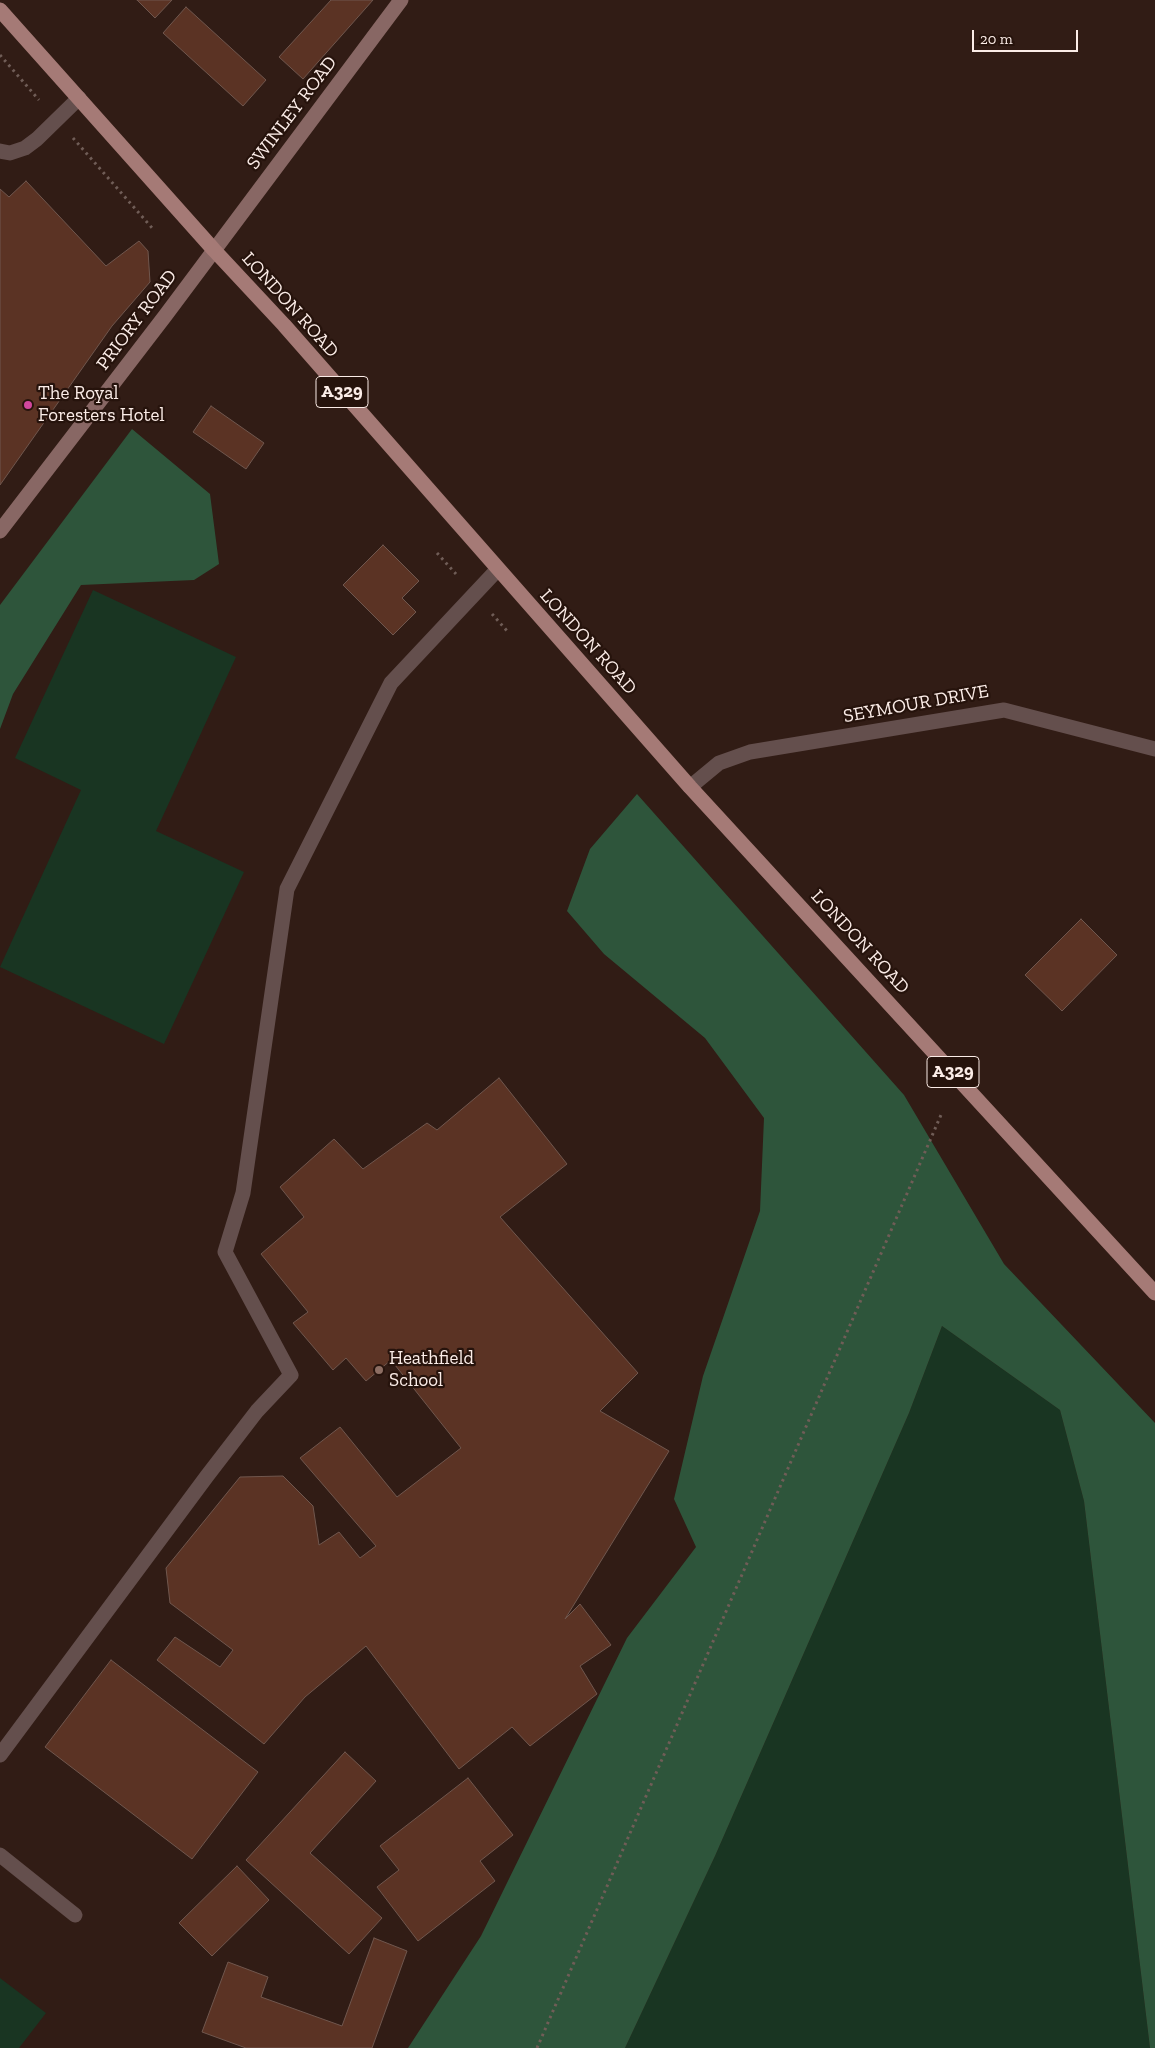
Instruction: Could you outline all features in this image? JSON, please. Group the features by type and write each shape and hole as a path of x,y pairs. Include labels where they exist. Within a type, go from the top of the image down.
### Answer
{"main road":[{"name":"SWINLEY ROAD","path":"214,250 401,0"},
{"name":"LONDON ROAD","path":"0,10 284,326 690,787 1155,1293"},
{"name":"PRIORY ROAD","path":"0,531 214,250"}],"street":[{"path":"0,151 10,153 25,148 79,98"},
{"path":"0,1755 208,1476 258,1412 291,1375 225,1252 243,1193 287,889 391,683 497,570"},
{"name":"SEYMOUR DRIVE","path":"690,787 720,763 750,752 1004,710 1155,748"},
{"path":"0,1855 75,1915"}],"path":[{"path":"0,55 153,229"},
{"path":"536,2048 941,1115"}],"green space":[{"path":"132,429 210,494 219,564 194,580 81,585 13,694 0,729 0,605"},
{"path":"93,590 236,657 156,831 244,872 164,1044 0,967 81,790 15,758"},
{"path":"637,794 904,1095 1004,1264 1155,1423 1155,2048 1150,2048 1084,1501 1060,1410 942,1326 909,1413 715,1856 625,2048 408,2048 481,1936 627,1638 696,1547 674,1499 703,1376 760,1211 764,1118 705,1038 604,954 567,911 590,849"},
{"path":"942,1326 1060,1410 1084,1501 1150,2048 625,2048 715,1856 909,1413"},
{"path":"0,1978 46,2013 19,2048 0,2048"}],"building":[{"path":"137,0 172,0 155,18"},
{"path":"331,0 373,0 303,79 279,57"},
{"path":"186,7 266,80 243,106 163,33"},
{"name":"The Royal Foresters Hotel","path":"26,181 106,266 139,241 148,251 150,282 112,326 0,485 0,189 9,197"},
{"path":"211,406 264,443 246,469 193,432"},
{"path":"383,545 419,581 402,598 416,612 393,635 343,585"},
{"path":"1081,919 1117,955 1062,1011 1025,975"},
{"path":"499,1078 567,1164 500,1217 638,1373 600,1411 669,1451 565,1619 580,1604 611,1645 580,1666 597,1694 530,1746 512,1727 459,1769 366,1646 305,1697 264,1744 157,1660 175,1637 220,1667 233,1650 170,1603 166,1568 240,1477 283,1476 313,1506 319,1545 339,1532 360,1558 376,1546 300,1458 340,1427 397,1497 461,1448 391,1360 366,1381 346,1358 333,1370 293,1323 308,1312 261,1254 304,1217 280,1187 334,1139 363,1169 427,1123 437,1130"},
{"path":"111,1660 258,1772 192,1859 45,1747"},
{"path":"345,1752 376,1781 310,1853 382,1918 349,1954 246,1860"},
{"path":"468,1778 513,1835 480,1861 495,1881 418,1941 377,1887 399,1870 380,1846"},
{"path":"237,1866 269,1900 212,1956 179,1923"},
{"path":"374,1938 407,1951 372,2048 246,2048 202,2032 228,1962 268,1977 261,1997 342,2026"}],"place":[{"name":"The Royal Foresters Hotel","path":"28,405"},
{"name":"Heathfield School","path":"379,1370"}]}
